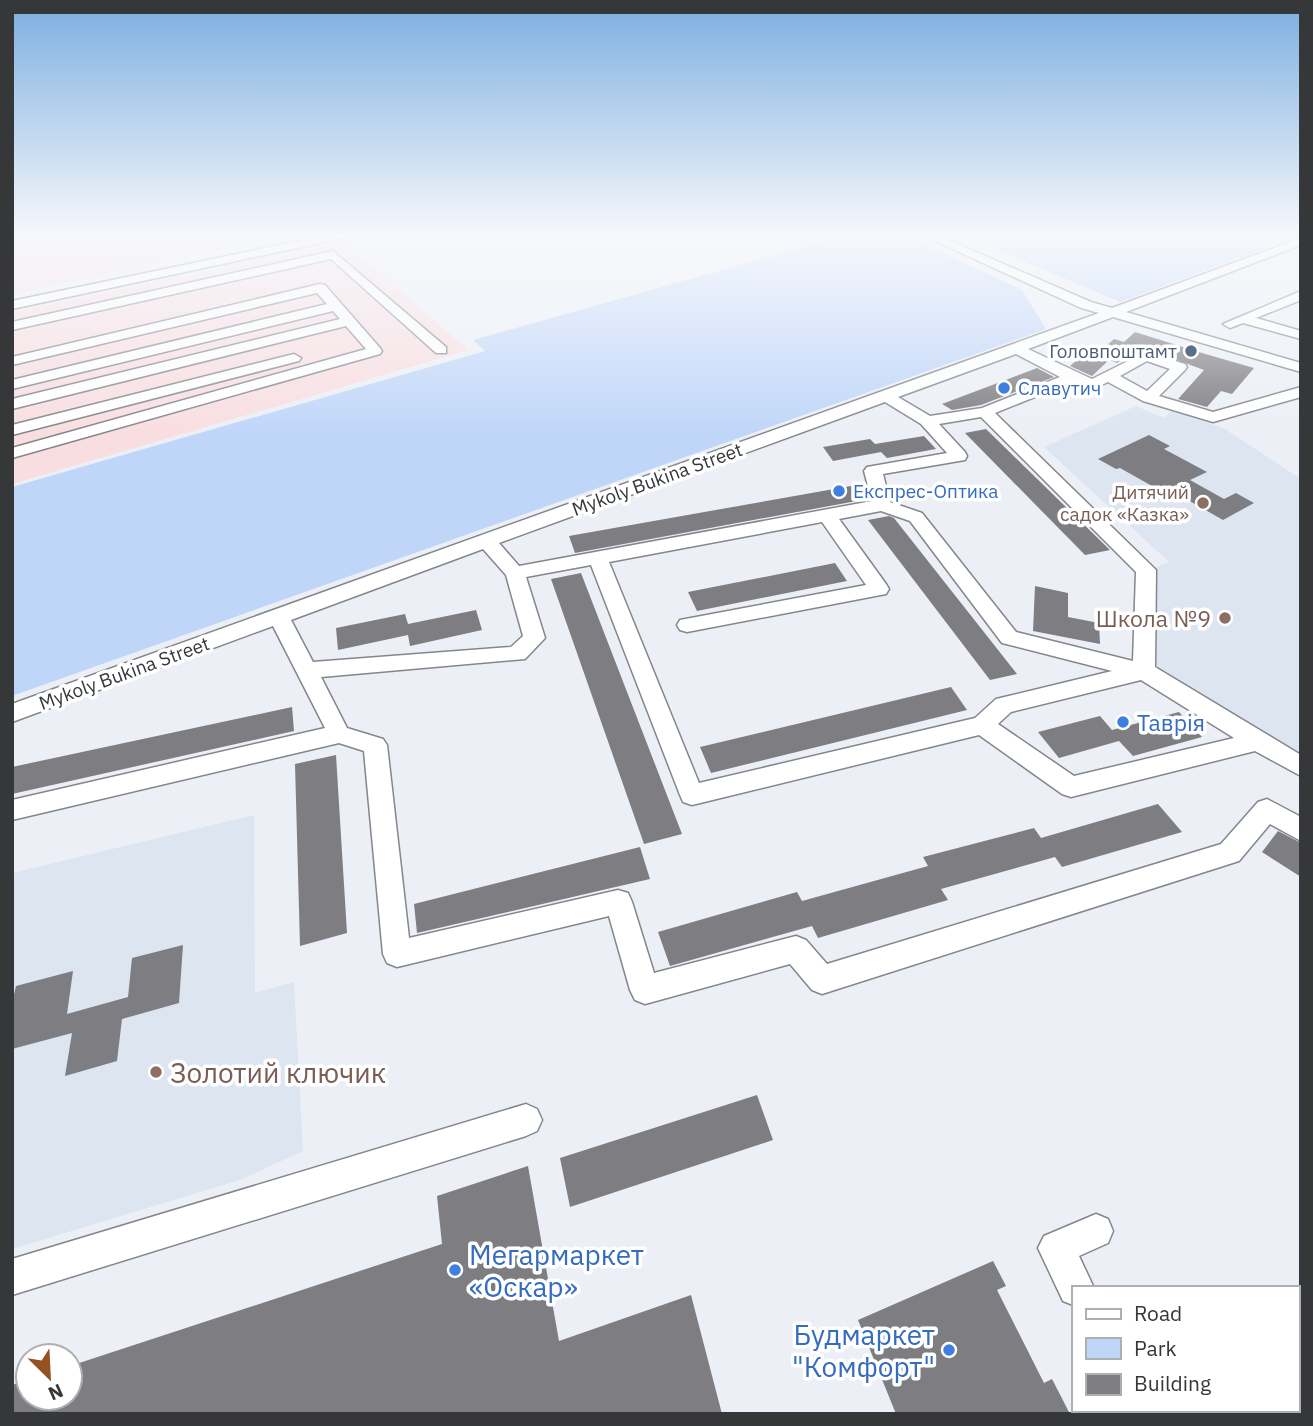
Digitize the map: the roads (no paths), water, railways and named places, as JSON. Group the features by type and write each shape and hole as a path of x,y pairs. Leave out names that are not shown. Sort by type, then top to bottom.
{"street":[{"path":"12,305 33,301"},
{"path":"12,327 130,301"},
{"path":"12,340 185,301"},
{"path":"12,360 266,301"},
{"path":"12,453 375,351 331,301"},
{"path":"385,301 441,350"},
{"path":"1074,301 1301,368"},
{"name":"Mykoly Bukina Street","path":"12,713 1145,301"},
{"path":"1287,301 1236,321 1301,335"},
{"path":"12,385 336,306"},
{"path":"12,404 349,321"},
{"path":"12,430 365,339"},
{"path":"1017,349 1072,377 1093,384 1146,356 1180,367 1149,398"},
{"path":"1109,376 1149,398 1213,417 1301,392"},
{"path":"927,421 985,412 1072,377"},
{"path":"882,505 873,471 959,456 927,421 886,396"},
{"path":"985,412 1146,570 1144,671"},
{"path":"515,573 882,505 916,517 1009,638 1144,671 1301,767"},
{"path":"687,625 879,589 827,515"},
{"path":"309,670 517,654 534,638 515,573 486,541"},
{"path":"597,557 692,795 982,725 1004,705 1144,671"},
{"path":"279,617 340,734"},
{"path":"982,725 1071,787 1258,741"},
{"path":"12,810 340,734 374,745 397,954 618,902 645,990 796,949 822,979 1230,853 1267,810 1298,822"},
{"path":"12,1277 526,1120"},
{"path":"1075,1286 1056,1248 1096,1230"}],"place":[{"name":"Головпоштамт","path":"1191,351"},
{"name":"Славутич","path":"1004,388"},
{"name":"Експрес-Оптика","path":"839,491"},
{"name":"Дитячий садок «Казка»","path":"1203,503"},
{"name":"Школа №9","path":"1225,618"},
{"name":"Таврія","path":"1123,722"},
{"name":"Золотий ключик","path":"156,1072"},
{"name":"Мегармаркет «Оскар»","path":"455,1270"},
{"name":"Будмаркет \"Комфорт\"","path":"949,1350"}]}
